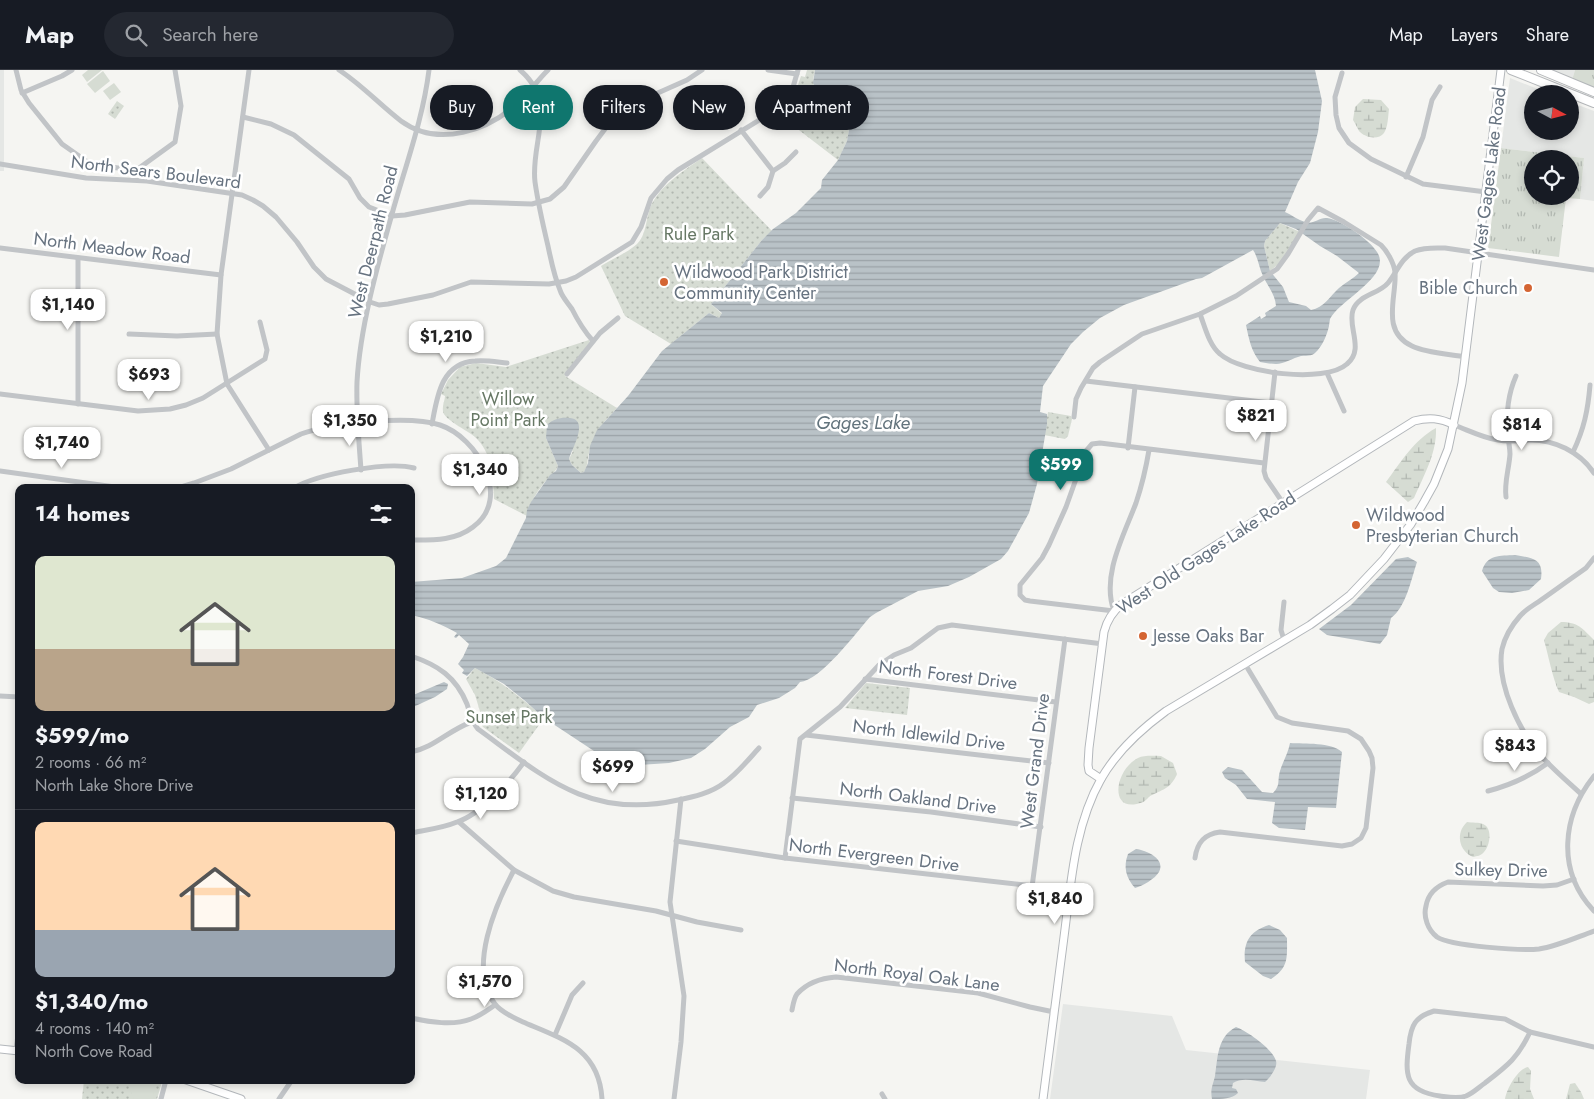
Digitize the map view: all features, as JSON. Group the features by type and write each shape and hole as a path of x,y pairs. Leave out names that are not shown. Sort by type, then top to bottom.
{"main road":[{"path":"1511,70 1594,103"},
{"path":"1541,70 1594,92"}],"street":[{"path":"16,70 22,92 62,144 89,163 135,171 175,142 181,106 175,70"},
{"path":"22,92 72,70"},
{"path":"249,70 221,275 217,334 227,384 269,450"},
{"path":"339,70 364,88 402,122 416,130 438,134 469,132 495,120 503,114"},
{"name":"West Deerpath Road","path":"361,470 357,403 358,373 370,302 425,96 430,70"},
{"path":"520,70 534,85 548,70"},
{"path":"243,117 271,124 294,135 349,179 360,198 369,207 392,216 470,202 532,204 550,199 564,188 605,129 620,114 642,100 687,80 702,70"},
{"path":"768,70 798,72"},
{"name":"West Gages Lake Road","path":"1043,1099 1078,841 1088,808 1101,778 1124,748 1149,723 1310,625 1350,595 1399,541 1434,484 1448,449 1466,357 1501,70"},
{"name":"North Sears Boulevard","path":"745,128 782,106 791,94 798,72"},
{"path":"1342,74 1335,97 1339,128 1349,143 1371,159 1423,184 1486,192"},
{"path":"1406,177 1423,138 1432,100 1440,87"},
{"path":"541,130 535,181 557,282 560,292 584,332 592,341"},
{"path":"742,130 773,171"},
{"name":"North Sears Boulevard","path":"0,164 86,178 147,181 232,193 253,200 276,217 288,230 314,267 326,279 379,305 433,295 471,282 536,284 566,281 586,272 632,242 641,227 652,198 667,179 678,170 742,130"},
{"path":"760,196 768,187 773,171 796,152"},
{"path":"1074,417 1076,400 1093,368 1100,362 1135,338 1200,314 1236,296 1277,269 1318,208 1336,217 1386,250 1395,271 1392,314 1397,332 1412,346 1466,357"},
{"name":"North Meadow Road","path":"0,248 221,275"},
{"path":"1200,314 1213,346 1227,360 1249,368 1274,372 1307,375 1327,373 1347,365 1353,358 1355,336 1351,317 1353,308 1362,299 1388,283 1403,260 1424,248 1445,248 1594,270"},
{"path":"78,258 78,404"},
{"path":"567,374 592,341 618,318"},
{"path":"0,394 138,411 170,409 203,398 265,359 268,350 260,322"},
{"path":"129,334 177,336 217,334"},
{"path":"432,424 437,396 442,382 453,370 465,362 507,363"},
{"path":"1274,372 1264,463 1266,478 1283,503"},
{"path":"1327,373 1344,412"},
{"path":"1506,497 1504,487 1510,456 1508,407 1511,388 1516,376"},
{"path":"1086,381 1271,403"},
{"path":"1573,452 1586,417 1590,385"},
{"path":"1128,448 1135,387"},
{"name":"West Old Gages Lake Road","path":"1101,778 1089,771 1088,765 1106,625 1114,611 1122,604 1414,421 1431,418 1441,419 1454,425"},
{"path":"190,484 220,474 301,434 314,430 358,423 416,421 432,424 448,429 462,438 480,457 488,480 490,496 488,509 479,522 461,534 438,540 415,540"},
{"path":"1454,425 1495,440 1543,441 1564,447 1583,460 1594,473"},
{"path":"1149,450 1141,488 1116,554 1110,593 1110,600 1114,611 1025,600 1020,595 1020,585 1042,558 1061,518 1086,451 1092,444 1100,443 1128,448 1149,450 1264,463"},
{"path":"302,484 312,479 361,470 397,466 414,468"},
{"path":"0,471 93,484"},
{"path":"1581,794 1536,750 1516,718 1503,675 1502,649 1510,629 1521,614 1586,568 1594,558"},
{"path":"1284,602 1281,630 1284,640"},
{"path":"785,858 800,739 840,707 879,665 894,655 911,648 941,627 952,625 1103,644"},
{"name":"West Grand Drive","path":"1032,887 1065,639"},
{"path":"415,657 429,662 450,677 462,694 472,722 478,729 557,785 596,800 622,804 652,805 718,788 733,776 759,748"},
{"path":"1195,858 1198,844 1203,838 1214,833 1220,832 1342,846 1352,844 1361,838 1366,828 1373,768 1372,758 1366,745 1348,731 1292,723 1277,717 1245,664"},
{"name":"North Forest Drive","path":"865,679 1056,702"},
{"path":"0,696 15,697"},
{"path":"415,751 428,747 452,730 472,722"},
{"name":"North Idlewild Drive","path":"806,735 1048,763"},
{"path":"415,832 459,822 490,800 504,787 524,762"},
{"path":"1488,791 1508,786 1523,779 1548,763"},
{"path":"1594,776 1581,794 1572,816 1568,836 1568,853 1574,879 1594,911"},
{"name":"North Oakland Drive","path":"792,798 931,812 1041,827"},
{"path":"674,1099 684,996 670,915 670,902 681,799"},
{"path":"459,822 514,870 544,887 574,898 656,911 697,922 741,930"},
{"name":"North Evergreen Drive","path":"676,841 785,858 1070,890"},
{"path":"514,870 490,926 485,947 484,979 489,995 496,1005 516,1019 576,1046 588,1058 597,1074 602,1099"},
{"name":"Sulkey Drive","path":"1574,879 1557,885 1543,886 1448,882 1436,888 1428,898 1425,908 1426,921 1432,931 1444,941 1450,943 1519,950 1548,947 1594,930"},
{"name":"North Royal Oak Lane","path":"792,1010 796,996 804,988 821,979 836,977 978,993 1054,1012"},
{"path":"554,1035 572,995 583,983"},
{"path":"415,1019 429,1022 470,1020 496,1005"},
{"path":"1530,1032 1515,1059 1508,1066 1461,1098 1425,1093 1414,1086 1407,1072 1411,1030 1415,1021 1434,1010 1505,1019 1530,1032 1594,1047"},
{"path":"0,1049 15,1051"},
{"path":"160,1099 165,1084"},
{"path":"198,1084 241,1099"},
{"path":"279,1099 289,1084"}],"shaded area":[{"path":"0,70 4,70 4,171 0,171"},
{"path":"1546,70 1575,70 1572,80"},
{"path":"1510,78 1528,85 1524,85 1524,140 1579,140 1579,105 1594,111 1594,201 1580,199 1584,158 1579,157 1579,150 1524,151 1501,148"},
{"path":"1063,1004 1172,1016 1186,1050 1370,1070 1366,1099 1050,1099"}],"green space":[{"path":"88,70 102,70 87,82 82,75"},
{"path":"807,70 815,70 813,80 822,85 798,85 801,76 805,77"},
{"path":"1575,70 1594,70 1594,89 1572,80"},
{"path":"103,71 110,81 95,93 87,84"},
{"path":"114,83 121,92 110,100 103,91"},
{"path":"1363,99 1381,100 1389,109 1385,131 1378,137 1371,137 1361,133 1353,120 1355,107"},
{"path":"117,101 124,106 115,119 108,114"},
{"path":"799,130 849,130 847,141 838,160"},
{"path":"1501,148 1524,151 1524,205 1565,205 1559,257 1488,248"},
{"path":"1579,157 1584,158 1579,199"},
{"name":"Rule Park","path":"702,158 772,231 762,240 711,304 722,314 719,318 709,313 671,344 625,316 601,266 640,241 654,200 672,180"},
{"path":"1280,223 1300,232 1281,262 1270,271 1264,246 1265,241"},
{"name":"Willow Point Park","path":"589,340 590,342 565,376 617,408 596,433 584,472 581,473 572,465 569,459 573,451 546,438 558,466 536,494 527,516 494,499 491,468 487,453 475,437 444,415 445,396 441,394 448,380 460,367 476,363 506,367"},
{"path":"1048,412 1071,416 1068,436 1065,439 1044,435"},
{"path":"1436,428 1436,437 1429,464 1414,498 1408,502 1386,482 1414,445"},
{"path":"1561,622 1579,626 1594,640 1594,702 1589,704 1559,692 1554,680 1544,640 1548,633"},
{"name":"Sunset Park","path":"475,668 511,690 544,718 519,753 483,727 479,720 482,718 475,695 466,679"},
{"path":"866,683 910,688 907,715 845,708"},
{"path":"1161,756 1173,763 1177,774 1172,782 1167,788 1143,802 1132,805 1124,803 1118,790 1124,772 1130,764 1140,757"},
{"path":"1467,822 1481,823 1488,829 1490,837 1488,846 1479,856 1473,857 1464,851 1460,841 1461,831"},
{"path":"1528,1067 1531,1071 1530,1089 1534,1099 1505,1099 1508,1090 1520,1071"},
{"path":"1575,1083 1584,1099 1566,1099 1570,1084"},
{"path":"84,1084 161,1084 157,1099 82,1099"},
{"path":"129,1084 154,1084 153,1099 134,1099"}],"water":[{"name":"Gages Lake","path":"815,70 1315,70 1322,101 1318,132 1310,163 1298,182 1285,212 1308,223 1327,218 1347,226 1362,236 1377,252 1380,261 1378,270 1372,279 1335,312 1330,319 1324,341 1315,353 1279,364 1260,362 1252,349 1248,335 1246,325 1260,316 1261,319 1266,316 1265,313 1276,306 1273,294 1263,276 1253,250 1202,278 1124,305 1100,318 1071,344 1043,386 1040,412 1047,414 1047,424 1037,484 1029,513 1008,551 1001,559 969,577 948,586 918,591 876,613 870,617 837,655 817,674 808,680 800,682 795,688 779,698 757,705 749,717 730,727 705,749 691,758 669,763 639,765 609,759 544,718 504,684 475,668 467,676 462,673 464,670 458,664 469,644 459,635 456,638 454,637 457,633 446,627 415,616 415,582 462,578 496,566 506,558 526,518 531,502 558,466 546,438 547,425 560,418 576,420 579,424 578,436 569,459 572,465 581,473 584,472 588,463 590,446 597,430 628,396 662,351 709,313 719,318 722,313 711,304 762,240 773,229 796,213 821,188 822,180 838,160 847,141 849,130 869,130 869,85 815,85 813,83","holes":["1280,223 1296,229 1359,273 1339,288 1323,304 1311,310 1306,306 1289,302 1283,287 1270,271 1264,246 1265,241"]},
{"path":"1515,555 1531,558 1539,563 1541,579 1529,590 1512,593 1499,592 1493,588 1482,571 1484,565 1495,557"},
{"path":"1408,557 1417,562 1410,585 1401,607 1391,618 1387,635 1380,644 1327,635 1319,629 1351,605 1396,559"},
{"path":"444,682 448,684 447,689 415,706 415,694"},
{"path":"1290,743 1325,745 1342,752 1336,808 1308,807 1305,830 1279,828 1272,823 1275,802 1247,799 1236,785 1225,778 1222,772 1228,767 1242,770 1262,792 1273,793 1278,785 1280,771"},
{"path":"1136,849 1154,856 1160,863 1160,867 1155,877 1135,888 1129,880 1126,863 1128,854"},
{"path":"1269,925 1280,930 1287,938 1286,961 1281,971 1271,979 1263,976 1245,962 1245,949 1249,938 1257,930"},
{"path":"1236,1027 1253,1036 1270,1051 1276,1061 1275,1069 1265,1082 1240,1080 1233,1083 1232,1088 1236,1089 1238,1093 1236,1095 1212,1099 1218,1055 1222,1042 1225,1036"}],"place":[{"name":"Wildwood Park District Community Center","path":"664,282"},
{"name":"Bible Church","path":"1528,288"},
{"name":"Wildwood Presbyterian Church","path":"1356,525"},
{"name":"Jesse Oaks Bar","path":"1143,636"}]}
